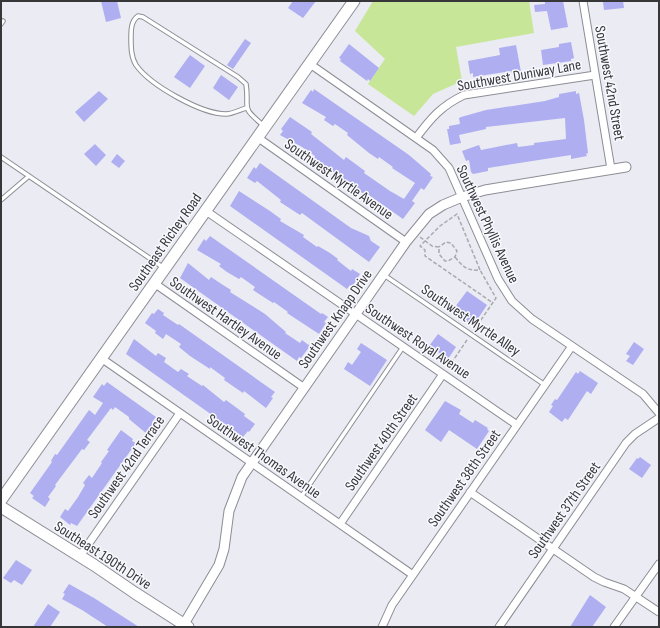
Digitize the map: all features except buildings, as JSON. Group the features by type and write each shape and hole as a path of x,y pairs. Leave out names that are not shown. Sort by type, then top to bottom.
{"main road":[{"name":"Southeast Richey Road","path":"1,500 354,1"},
{"name":"Southeast 190th Drive","path":"1,507 80,556 185,626"}],"street":[{"name":"Southwest 42nd Street","path":"583,1 611,169"},
{"name":"Southwest Phyllis Avenue","path":"310,64 416,138 442,158 450,168 504,292 520,309 643,394 659,413"},
{"name":"Southwest Duniway Lane","path":"416,138 431,117 447,103 464,95 595,75"},
{"name":"Southwest Myrtle Avenue","path":"258,137 406,242"},
{"name":"Southwest Knapp Drive","path":"185,626 219,565 224,549 232,498 242,477 251,462 406,242 429,214 443,204 485,190 626,167"},
{"name":"Southwest Royal Avenue","path":"206,211 517,425"},
{"name":"Southwest Hartley Avenue","path":"154,283 304,387"},
{"name":"Southwest 38th Street","path":"382,627 384,618 392,605 572,346"},
{"name":"Southwest Thomas Avenue","path":"101,358 413,575"},
{"name":"Southwest 40th Street","path":"340,524 442,374"},
{"name":"Southwest 42nd Terrace","path":"80,556 180,413"},
{"name":"Southwest 37th Street","path":"499,627 626,443 635,434 659,418"},
{"path":"470,492 604,582 624,589 659,612"},
{"path":"614,627 659,564"}],"lane":[{"path":"246,108 227,114 216,113 189,103 158,86 136,65 132,54 131,37 132,26 135,19 138,16 143,17 238,77 246,84 246,108 249,114 265,127"},
{"path":"1,157 164,269"},
{"path":"1,200 29,176"},
{"name":"Southwest Myrtle Alley","path":"383,275 545,385"},
{"path":"300,497 403,347"}],"path":[{"path":"493,303 424,256 425,250 420,246 440,226 457,214 480,270 496,298"},
{"path":"420,237 432,246 439,247 446,242 451,243 457,251 455,258"},
{"path":"439,247 439,254 442,260 448,261 455,258"},
{"path":"455,258 469,270 480,270"}],"green space":[{"path":"373,1 529,1 534,33 456,47 462,81 433,94 414,116 368,84 385,59 355,31"}]}
